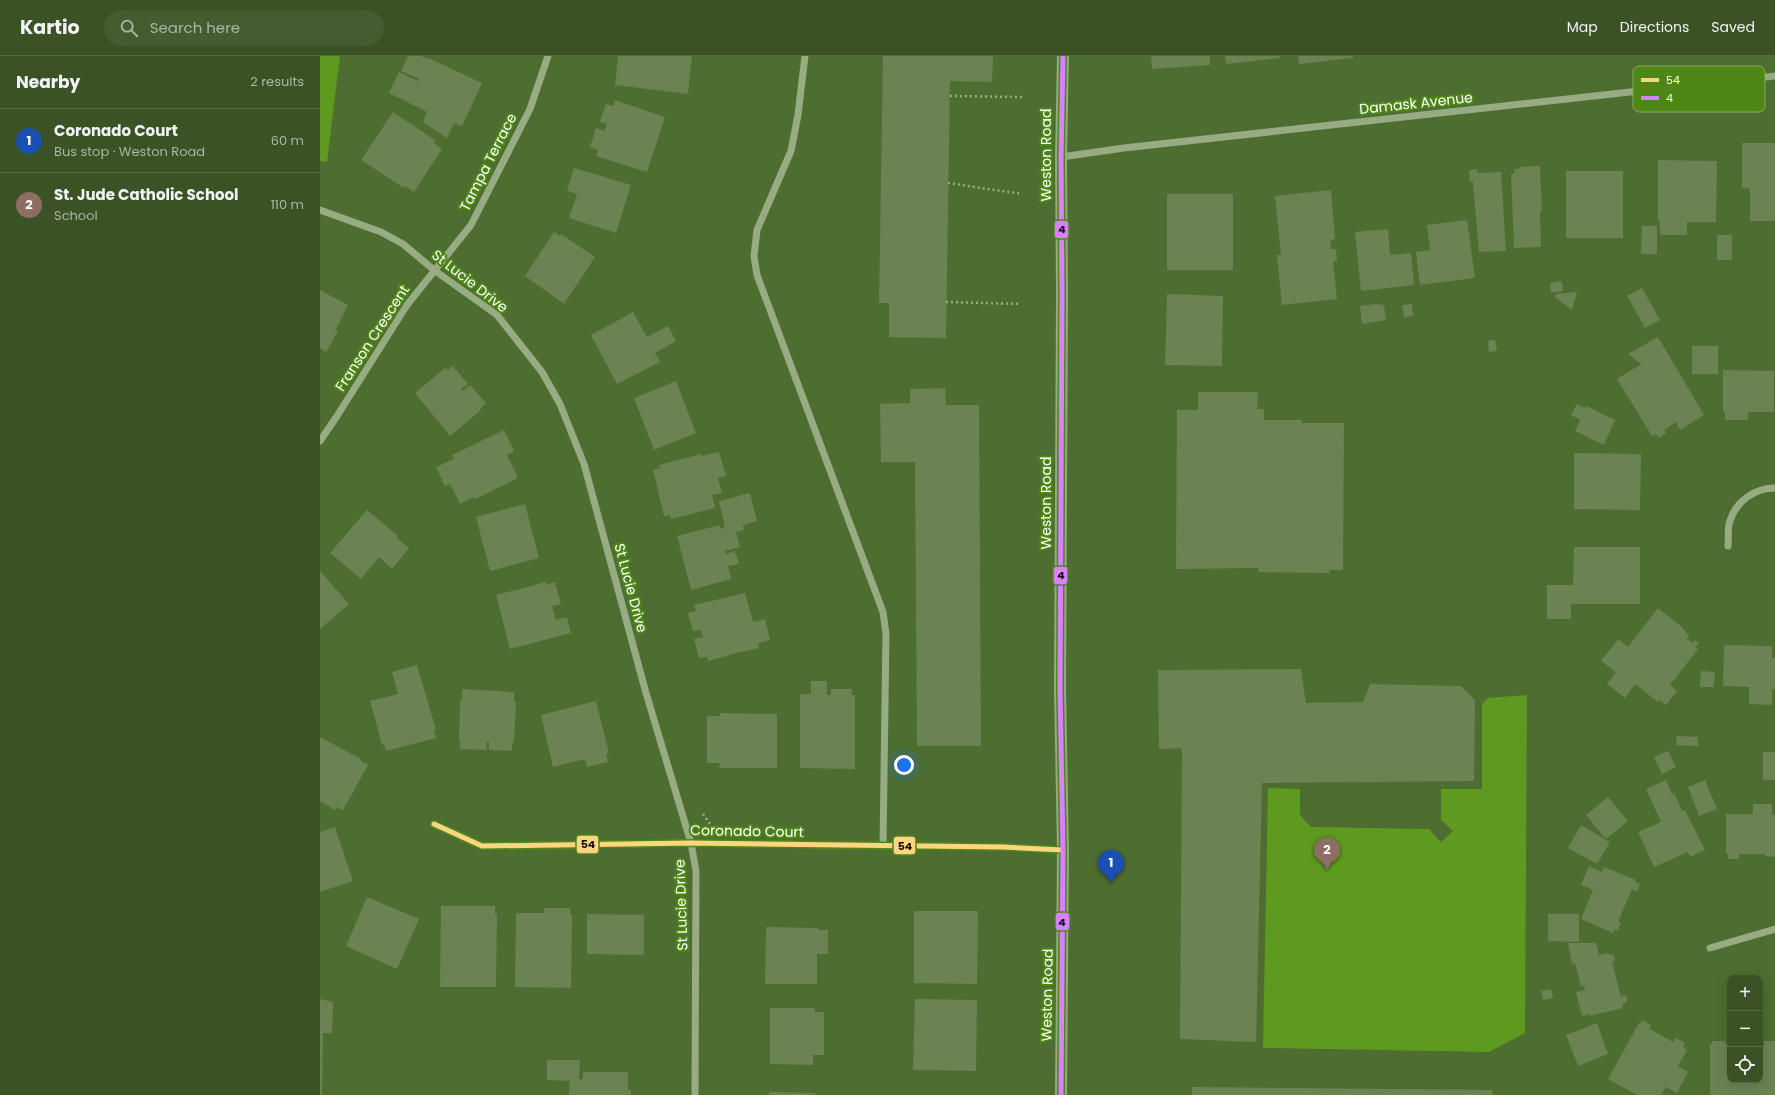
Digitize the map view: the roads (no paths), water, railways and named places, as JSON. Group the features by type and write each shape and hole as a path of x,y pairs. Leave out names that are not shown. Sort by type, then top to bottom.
{"main road":[{"name":"Weston Road","path":"1061,1095 1063,850 1060,690 1062,301 1061,157 1063,56"}],"street":[{"name":"Tampa Terrace","path":"434,270 471,225 530,108 548,56"},
{"path":"805,56 798,116 791,151 758,230 754,256 757,275 883,612 886,634 883,846"},
{"name":"Damask Avenue","path":"1765,77 1775,76"},
{"name":"Damask Avenue","path":"1061,157 1124,148 1633,92"},
{"name":"St Lucie Drive","path":"320,210 381,232 403,244 434,270 497,315 542,372 560,404 584,464 646,693 691,843 696,871 695,1095"},
{"name":"Franson Crescent","path":"320,440 337,416 407,305 434,270"},
{"path":"1728,546 1729,522 1736,507 1746,498 1764,488 1775,488"},
{"name":"Coronado Court","path":"434,824 482,846 691,843 1003,847 1063,850"},
{"path":"1710,948 1775,929"}],"place":[{"name":"St. Jude Catholic School","path":"1327,870"},
{"name":"Coronado Court","path":"1111,883"}]}
